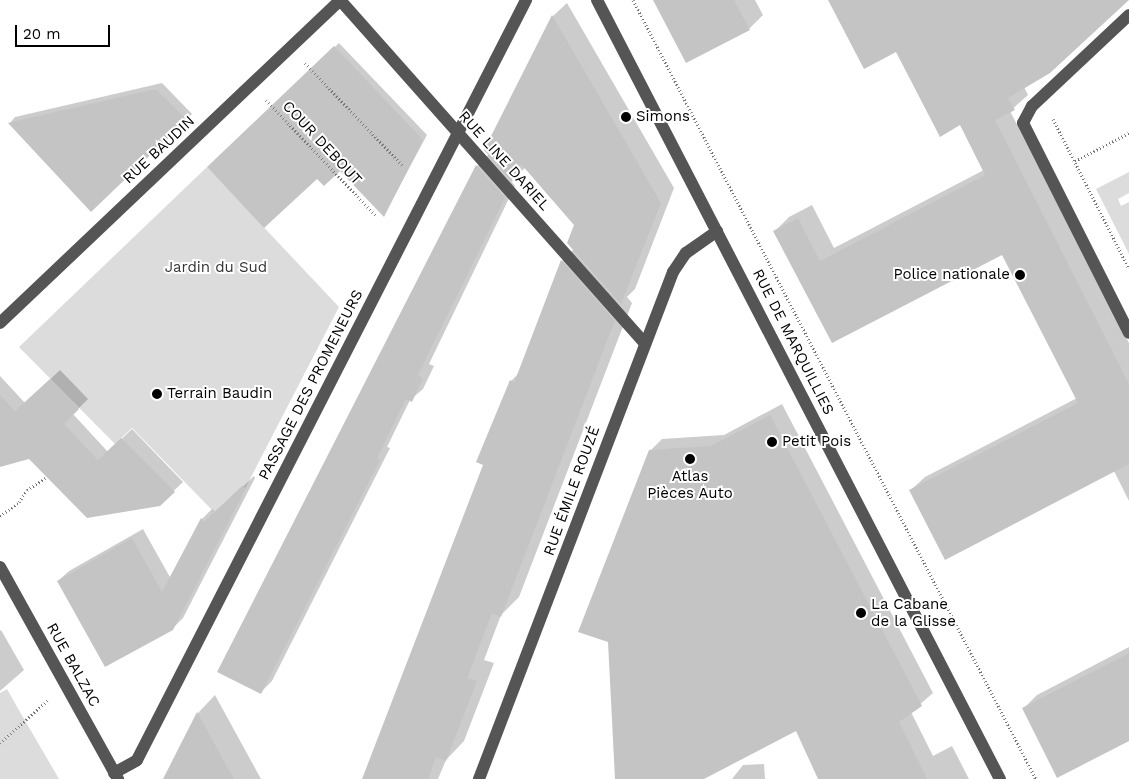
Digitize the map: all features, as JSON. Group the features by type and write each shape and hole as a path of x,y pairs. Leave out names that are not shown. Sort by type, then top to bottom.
{"street":[{"name":"RUE BAUDIN","path":"0,323 252,86 340,0"},
{"name":"RUE LINE DARIEL","path":"340,0 645,343"},
{"name":"PASSAGE DES PROMENEURS","path":"116,776 137,760 526,0"},
{"name":"RUE DE MARQUILLIES","path":"597,0 1000,779"},
{"path":"1129,15 1032,106 1023,123 1129,333"},
{"name":"RUE ÉMILE ROUZÉ","path":"479,779 645,343 677,265 695,245 718,232"},
{"name":"RUE BALZAC","path":"2,576 66,685 116,776"}],"path":[{"path":"633,0 1036,779"},
{"path":"291,48 402,165"},
{"name":"COUR DEBOUT","path":"252,86 376,216"},
{"path":"1048,110 1129,268"},
{"path":"1075,162 1129,133"},
{"path":"0,516 19,502 27,490 47,476"},
{"path":"0,743 66,685"}],"green space":[{"name":"Jardin du Sud","path":"207,167 339,307 235,508 214,512 132,428 115,444 19,347"},
{"path":"1129,172 1129,193 1118,199 1121,206 1129,202 1129,254 1096,189"},
{"path":"7,689 59,779 0,779 0,693"}],"building":[{"path":"653,0 734,0 750,30 686,63"},
{"path":"828,0 1129,0 1050,73 1008,98 1015,110 995,120 1129,384 1129,464 945,560 909,490 1078,403 1002,255 832,343 773,231 798,218 820,261 985,175 960,125 940,137 896,52 864,69"},
{"path":"552,15 661,203 621,304 567,243 574,225 521,164 512,182 484,150"},
{"path":"334,46 423,140 384,217 340,171 324,186 317,179 264,228 207,167"},
{"path":"157,90 187,120 91,212 8,123"},
{"path":"476,165 505,198 418,375 423,378 412,402 406,399 377,458 380,460 261,694 217,672"},
{"path":"561,260 615,321 501,617 492,613 467,678 477,681 446,761 436,757 428,779 362,779 483,465 476,462 510,380 514,383"},
{"path":"50,379 79,409 64,424 98,460 121,438 175,492 160,506 87,518 29,459 0,467 0,395 15,411"},
{"path":"770,415 922,706 899,722 927,779 818,779 796,731 704,779 615,779 608,642 578,632 649,450 711,446"},
{"path":"242,486 246,488 173,630 105,667 57,581 132,538 162,592 201,518 204,522"},
{"path":"1129,653 1129,741 1057,778 1022,708"},
{"path":"197,712 234,779 163,779"}],"place":[{"name":"Simons","path":"626,117"},
{"name":"Police nationale","path":"1020,275"},
{"name":"Terrain Baudin","path":"157,394"},
{"name":"Petit Pois","path":"772,442"},
{"name":"Atlas Pièces Auto","path":"690,459"},
{"name":"La Cabane de la Glisse","path":"861,613"}]}
